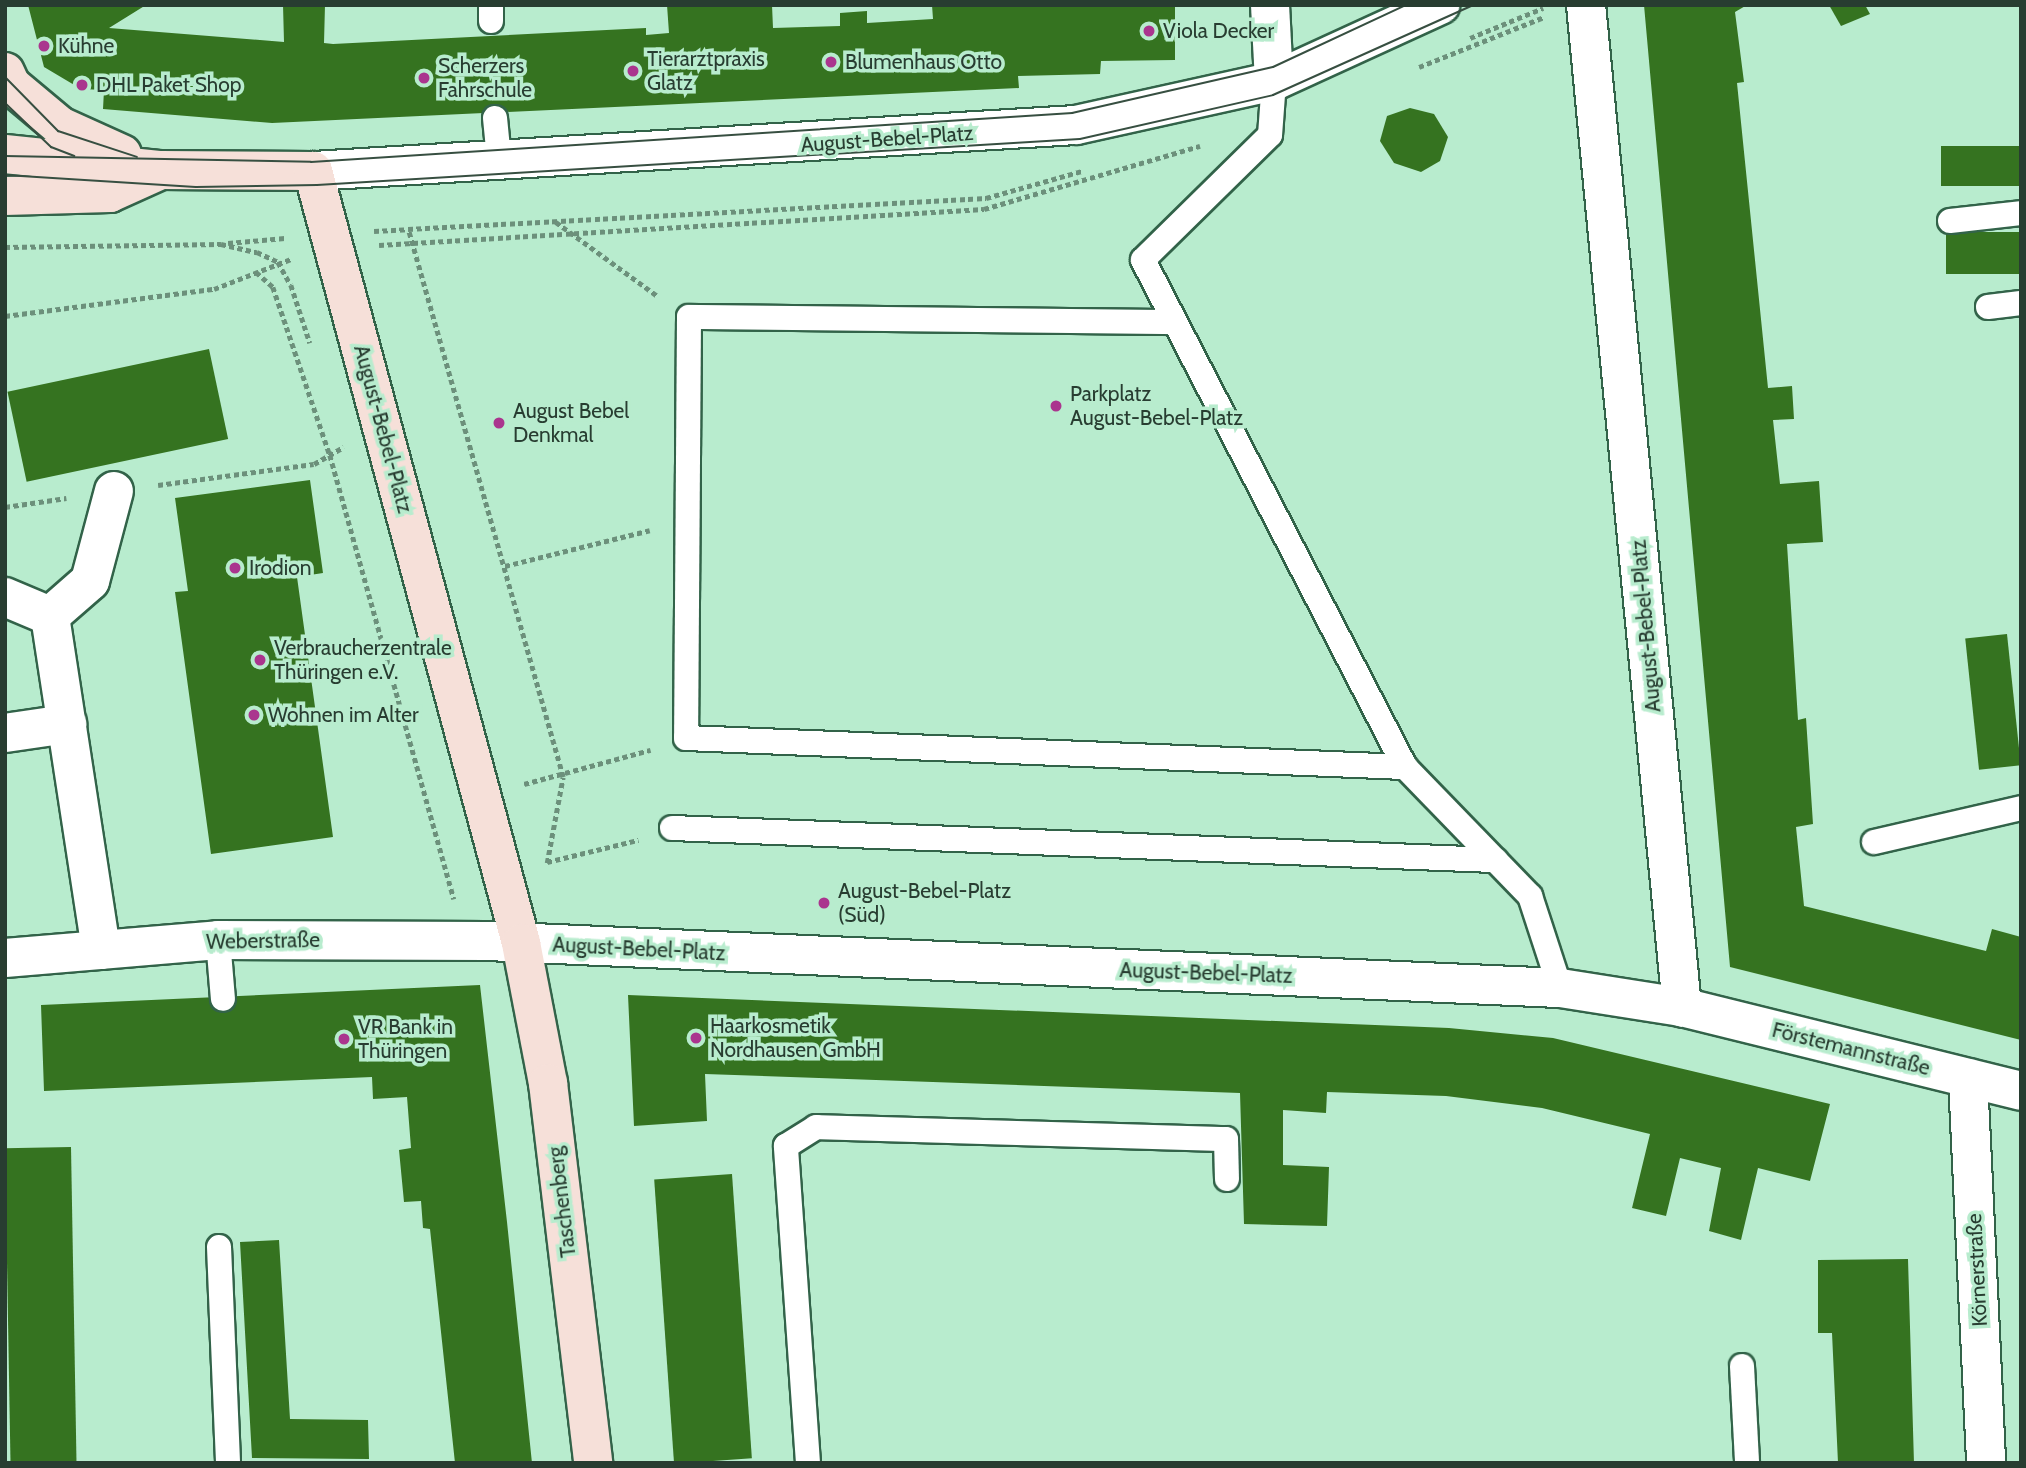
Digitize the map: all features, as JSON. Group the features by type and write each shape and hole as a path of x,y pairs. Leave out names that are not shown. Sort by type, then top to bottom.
{"main road":[{"path":"5,72 11,85 60,126 158,170"},
{"name":"August-Bebel-Platz","path":"5,154 158,170 313,171 521,943"},
{"name":"August-Bebel-Platz","path":"5,196 110,193 158,170"},
{"name":"Taschenberg","path":"521,943 548,1083 593,1463"}],"street":[{"path":"1270,5 1274,81"},
{"name":"August-Bebel-Platz","path":"313,171 499,159 802,145 1076,125 1274,81 1440,5"},
{"name":"August-Bebel-Platz","path":"521,943 1560,988 1682,1007 1586,5"},
{"path":"50,616 90,581 114,491"},
{"path":"5,597 50,616"},
{"path":"50,616 101,950"},
{"path":"5,733 67,724"},
{"name":"Weberstraße","path":"6,955 218,940 521,943"},
{"name":"Förstemannstraße","path":"1682,1007 2021,1091"},
{"name":"Körnerstraße","path":"1968,1078 1986,1463"}],"lane":[{"path":"1274,81 1270,135 1143,260 1405,767 1530,896 1560,988"},
{"path":"495,118 499,159"},
{"path":"1950,221 2021,213"},
{"path":"1988,307 2021,303"},
{"path":"1174,322 689,317 686,738 1405,767"},
{"path":"1874,842 2021,808"},
{"path":"672,828 1495,860"},
{"path":"218,940 223,999"},
{"path":"808,1463 786,1146 816,1128 1226,1139 1227,1179"},
{"path":"219,1247 228,1463"},
{"path":"1742,1366 1746,1463"}],"path":[{"path":"1410,71 1549,15"},
{"path":"5,316 214,289 278,262 335,250 568,232 984,209 1206,145"},
{"path":"556,222 689,317"},
{"path":"5,247 221,244 278,262 291,285 312,350"},
{"path":"256,272 273,287 330,455 466,941"},
{"path":"340,434 347,459"},
{"path":"5,507 314,464 344,446"},
{"path":"505,566 687,520"},
{"path":"426,799 482,792 601,767 686,738"},
{"path":"547,862 603,851 672,828"}],"building":[{"path":"28,5 146,5 109,28 284,42 283,5 325,5 324,43 333,44 646,28 646,35 669,33 667,5 772,5 773,28 840,26 840,13 867,11 867,23 933,19 932,5 1175,5 1175,60 1101,61 1100,74 1018,76 1019,88 272,123 103,109 104,90 81,89 44,67"},
{"path":"1644,5 1747,5 1735,12 1744,82 1737,83 1768,388 1792,386 1794,419 1773,420 1780,484 1819,481 1823,542 1787,544 1798,720 1806,718 1813,824 1796,827 1804,906 1986,951 1992,929 2021,937 2021,1040 1730,967"},
{"path":"1829,5 1865,5 1870,14 1841,26"},
{"path":"1410,108 1434,114 1448,137 1440,161 1421,172 1394,163 1380,141 1387,116"},
{"path":"1941,146 2021,146 2021,186 1941,186"},
{"path":"1946,232 2021,232 2021,274 1946,274"},
{"path":"209,349 228,439 27,482 8,392"},
{"name":"Wohnen im Alter","path":"310,480 323,573 297,577 333,837 211,854 175,592 188,591 175,498"},
{"path":"2007,634 2021,765 1979,770 1965,638"},
{"path":"480,985 532,1463 455,1463 430,1229 423,1228 421,1201 404,1202 399,1150 411,1148 407,1097 373,1099 372,1077 44,1091 41,1005"},
{"path":"628,995 1449,1028 1553,1038 1830,1104 1810,1181 1758,1168 1741,1240 1709,1231 1721,1168 1680,1158 1666,1216 1632,1208 1650,1134 1542,1108 1446,1096 1327,1092 1326,1113 1283,1110 1283,1165 1329,1167 1327,1226 1244,1224 1240,1093 705,1074 707,1121 634,1126"},
{"path":"71,1147 77,1463 11,1463 5,1148"},
{"path":"732,1174 752,1458 674,1463 654,1179"},
{"path":"279,1240 290,1419 368,1420 369,1459 252,1458 240,1242"},
{"path":"1908,1259 1914,1463 1838,1463 1832,1333 1818,1333 1818,1260"}],"tram line":[{"path":"5,156 311,162 1072,113 1273,67 1406,5"},
{"path":"5,175 196,187 317,185 1080,139 1273,95 1473,5"},
{"path":"5,77 58,131 137,157"},
{"path":"5,103 51,147 74,156"}],"place":[{"name":"Viola Decker","path":"1149,31"},
{"name":"Kühne","path":"44,46"},
{"name":"Blumenhaus Otto","path":"831,62"},
{"name":"Tierarztpraxis Glatz","path":"633,71"},
{"name":"Scherzers Fahrschule","path":"424,78"},
{"name":"DHL Paket Shop","path":"82,85"},
{"name":"Parkplatz August-Bebel-Platz","path":"1056,406"},
{"name":"August Bebel Denkmal","path":"499,423"},
{"name":"Irodion","path":"235,568"},
{"name":"Verbraucherzentrale Thüringen e.V.","path":"260,660"},
{"name":"Wohnen im Alter","path":"254,715"},
{"name":"August-Bebel-Platz (Süd)","path":"824,903"},
{"name":"Haarkosmetik Nordhausen GmbH","path":"696,1038"},
{"name":"VR Bank in Thüringen","path":"344,1039"}]}
